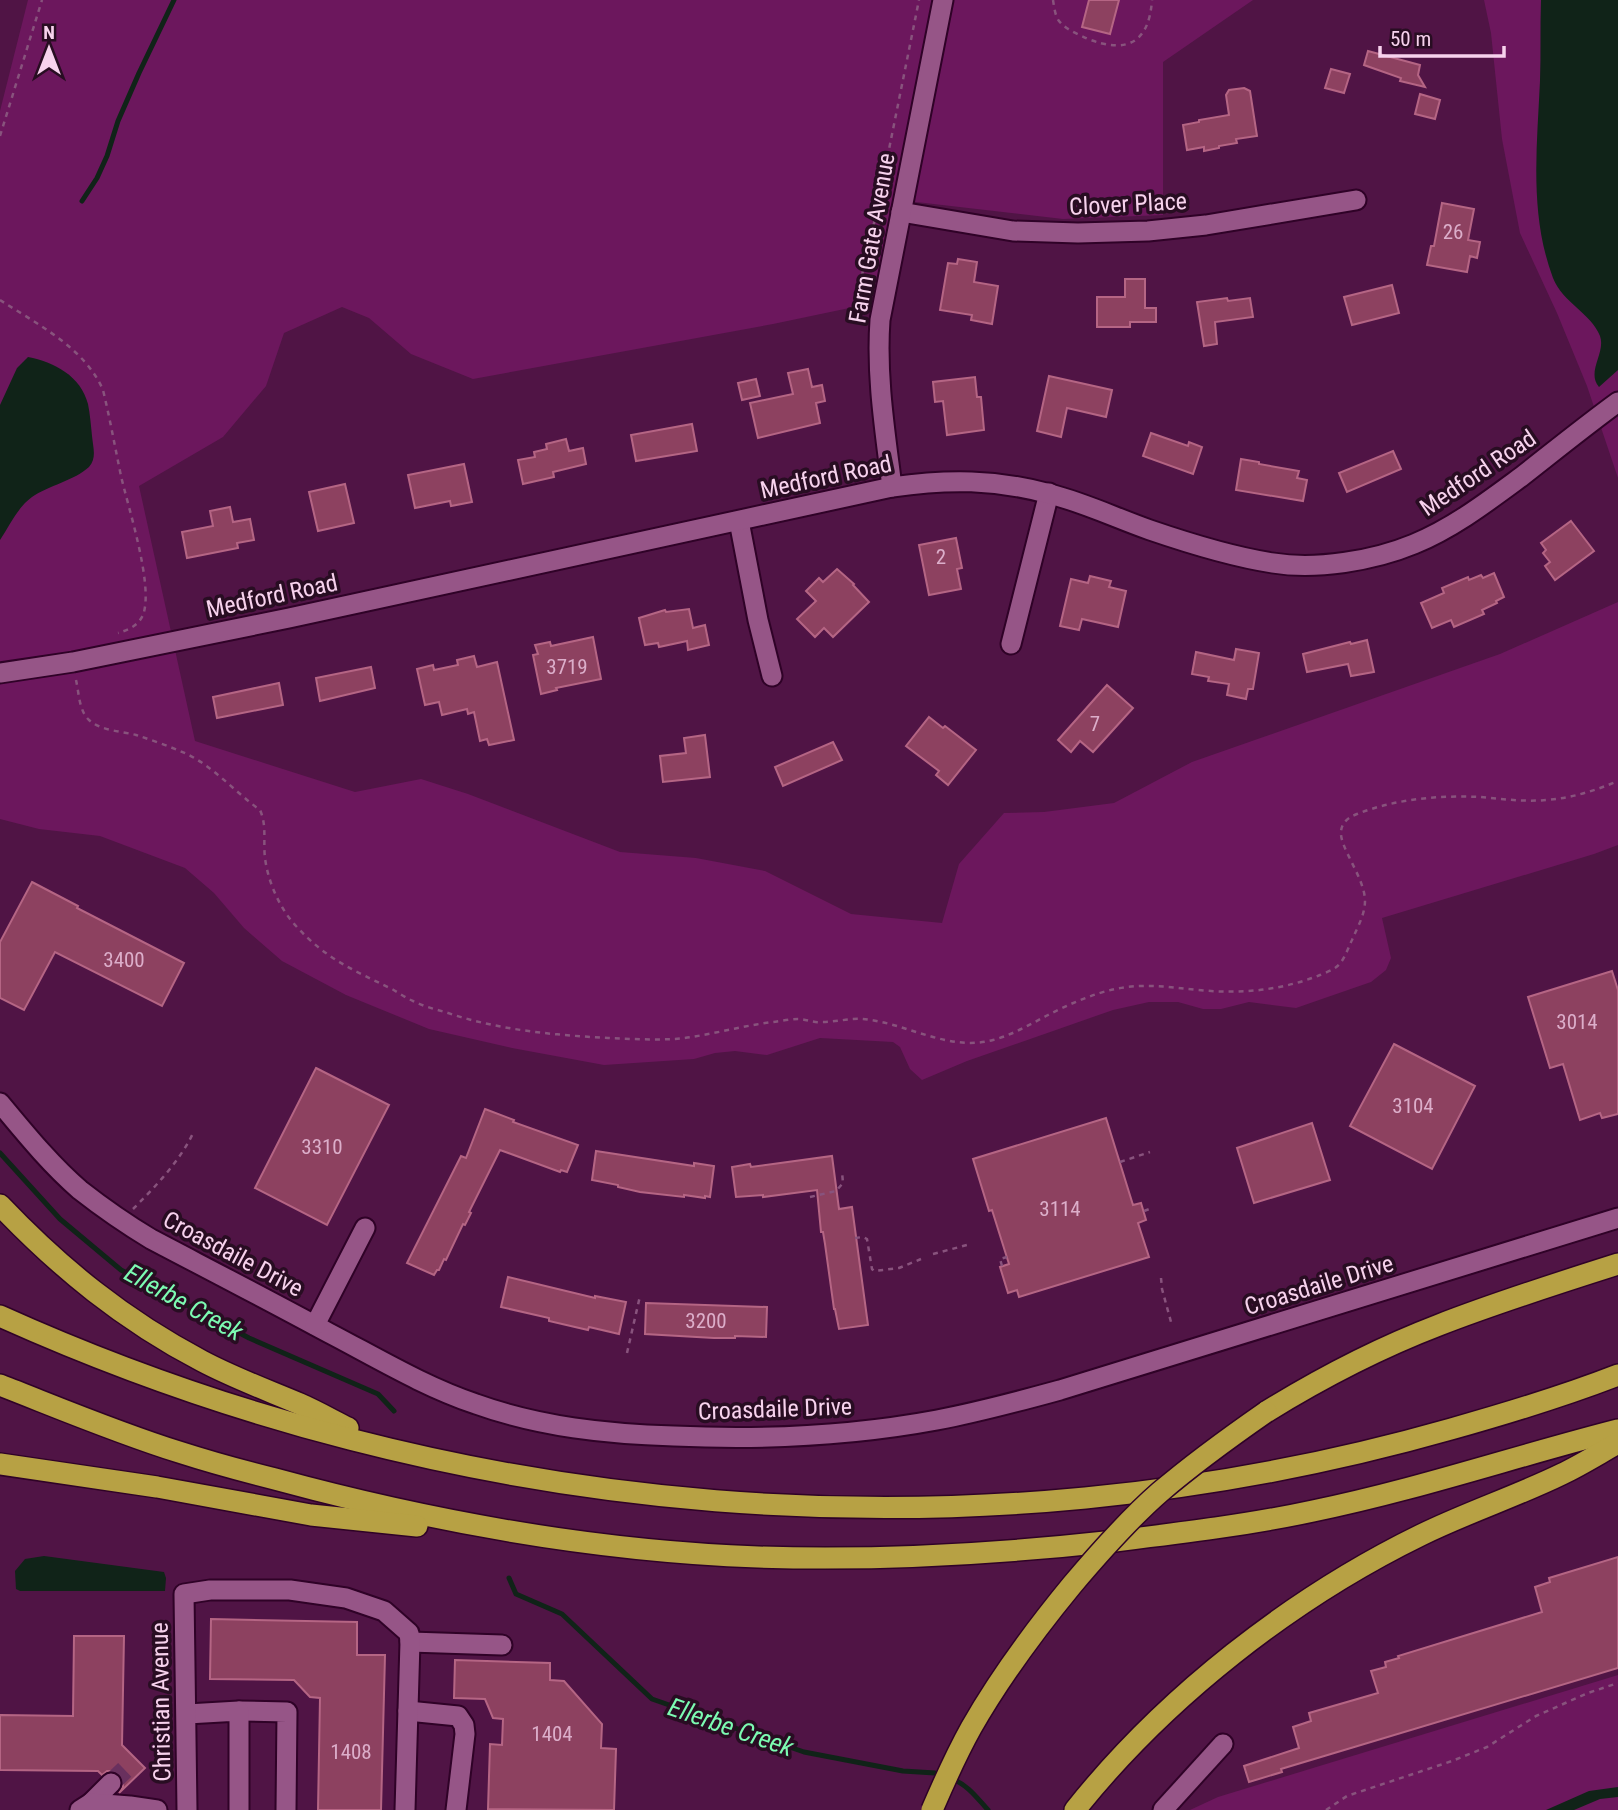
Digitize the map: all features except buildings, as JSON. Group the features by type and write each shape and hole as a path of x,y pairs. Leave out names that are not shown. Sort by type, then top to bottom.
{"highway":[{"path":"0,1205 87,1287 148,1329 202,1361 302,1405 387,1449"},
{"path":"932,1810 971,1728 1035,1630 1122,1529 1159,1493 1208,1452 1266,1412 1342,1368 1438,1325 1618,1264"},
{"path":"0,1316 72,1348 201,1395 387,1449 573,1485 738,1503 814,1507 892,1508 1042,1503 1221,1481 1319,1463 1412,1440 1488,1419 1618,1375"},
{"path":"0,1385 178,1452 388,1508 593,1544 756,1557 876,1558 1047,1548 1248,1523 1314,1511 1431,1483 1618,1430"},
{"path":"1075,1810 1124,1753 1163,1716 1234,1655 1295,1608 1410,1540 1483,1506 1563,1474 1618,1443"},
{"path":"0,1464 157,1487 311,1516 520,1533"}],"street":[{"name":"Farm Gate Avenue","path":"892,486 879,385 880,320 943,0"},
{"name":"Clover Place","path":"901,212 1013,231 1136,232 1206,225 1356,200"},
{"name":"Medford Road","path":"0,673 73,662 303,615 892,486 960,481 994,483 1049,493 1091,506 1150,530 1275,564 1341,562 1392,552 1451,526 1485,505 1618,402"},
{"path":"1011,644 1049,493"},
{"path":"739,521 772,677"},
{"name":"Croasdaile Drive","path":"0,1103 62,1173 121,1221 447,1393 497,1412 525,1419 578,1429 660,1436 714,1438 827,1433 935,1420 981,1411 1050,1393 1618,1218"},
{"path":"315,1325 365,1228"},
{"name":"Christian Avenue","path":"187,1810 184,1594 209,1590 290,1590 346,1598 384,1611 409,1633 410,1642"},
{"path":"405,1810 410,1642 502,1646"},
{"path":"239,1711 239,1810"},
{"path":"408,1711 458,1716 464,1725 456,1810"},
{"path":"187,1714 287,1712 286,1810"},
{"path":"1163,1810 1223,1744"},
{"path":"86,1807 111,1783"},
{"path":"86,1807 130,1806 157,1810"}],"path":[{"path":"0,136 42,0"},
{"path":"858,284 878,205 919,0"},
{"path":"1053,0 1058,20 1073,33 1116,46 1135,41 1144,32 1149,21 1152,0"},
{"path":"0,300 81,358 98,378 103,390 139,548 146,593 143,614 138,623 118,633"},
{"path":"73,662 81,705 90,721 99,727 137,736 188,755 213,770 263,813 264,854 275,893 294,924 329,957 416,1003 450,1014 488,1025 587,1037 651,1040 800,1019 814,1023 863,1019 950,1042 969,1043 992,1041 1028,1027 1066,1007 1114,989 1149,984 1236,993 1278,989 1334,970 1341,963 1359,924 1365,901 1361,881 1341,832 1351,816 1371,809 1443,796 1544,800 1569,797 1586,794 1618,781"},
{"path":"121,1221 175,1162 194,1131"},
{"path":"1120,1162 1150,1152"},
{"path":"810,1197 836,1191 842,1183 842,1172"},
{"path":"1143,1211 1152,1208"},
{"path":"855,1238 863,1237 868,1241 874,1270 899,1268 921,1259"},
{"path":"933,1254 967,1245"},
{"path":"1002,1266 1000,1259 1007,1257"},
{"path":"1161,1279 1171,1322"},
{"path":"627,1353 640,1296"},
{"path":"1326,1810 1347,1796 1487,1747 1536,1716 1618,1683"}],"shaded area":[{"path":"28,0 1253,0 1163,62 1163,215 1063,219 899,200 878,302 473,379 411,354 369,318 342,307 284,333 266,386 223,437 139,486 195,741 355,792 421,779 468,794 620,852 696,858 765,871 851,914 942,923 959,864 1004,813 1044,812 1114,803 1192,762 1500,654 1618,602 1618,845 1382,918 1391,958 1386,970 1371,982 1296,1008 1249,1002 1221,1009 1203,1009 1178,1002 1149,1002 1113,1010 967,1061 922,1080 910,1069 900,1047 893,1042 820,1038 767,1055 735,1051 694,1059 604,1065 429,1029 346,995 282,961 244,928 214,893 185,868 100,836 39,829 0,819 0,111"},
{"path":"1484,0 1618,0 1618,478 1587,386 1520,233 1502,139 1491,33"},
{"path":"1541,0 1618,0 1618,370 1599,387 1595,369 1601,349 1600,336 1590,321 1558,287 1545,254 1540,230 1536,155"},
{"path":"28,357 57,367 73,378 79,386 88,404 94,456 89,467 83,472 27,501 0,540 0,405 17,368"},
{"path":"44,1556 164,1572 165,1591 16,1589 15,1571 25,1559"},
{"path":"1618,1675 1618,1810 1190,1810 1218,1797"},
{"path":"1618,1787 1618,1797 1600,1799 1574,1810 1546,1810 1589,1791"}],"waterway":[{"path":"82,201 97,178 118,121 174,0"},
{"name":"Ellerbe Creek","path":"0,1153 60,1219 121,1270 249,1338 378,1394 394,1411"},
{"name":"Ellerbe Creek","path":"509,1578 516,1594 562,1614 652,1699 804,1752 943,1776"},
{"name":"Ellerbe Creek","path":"952,1779 968,1788 988,1810"}],"tunnel":[{"path":"111,1783 132,1763"}]}
